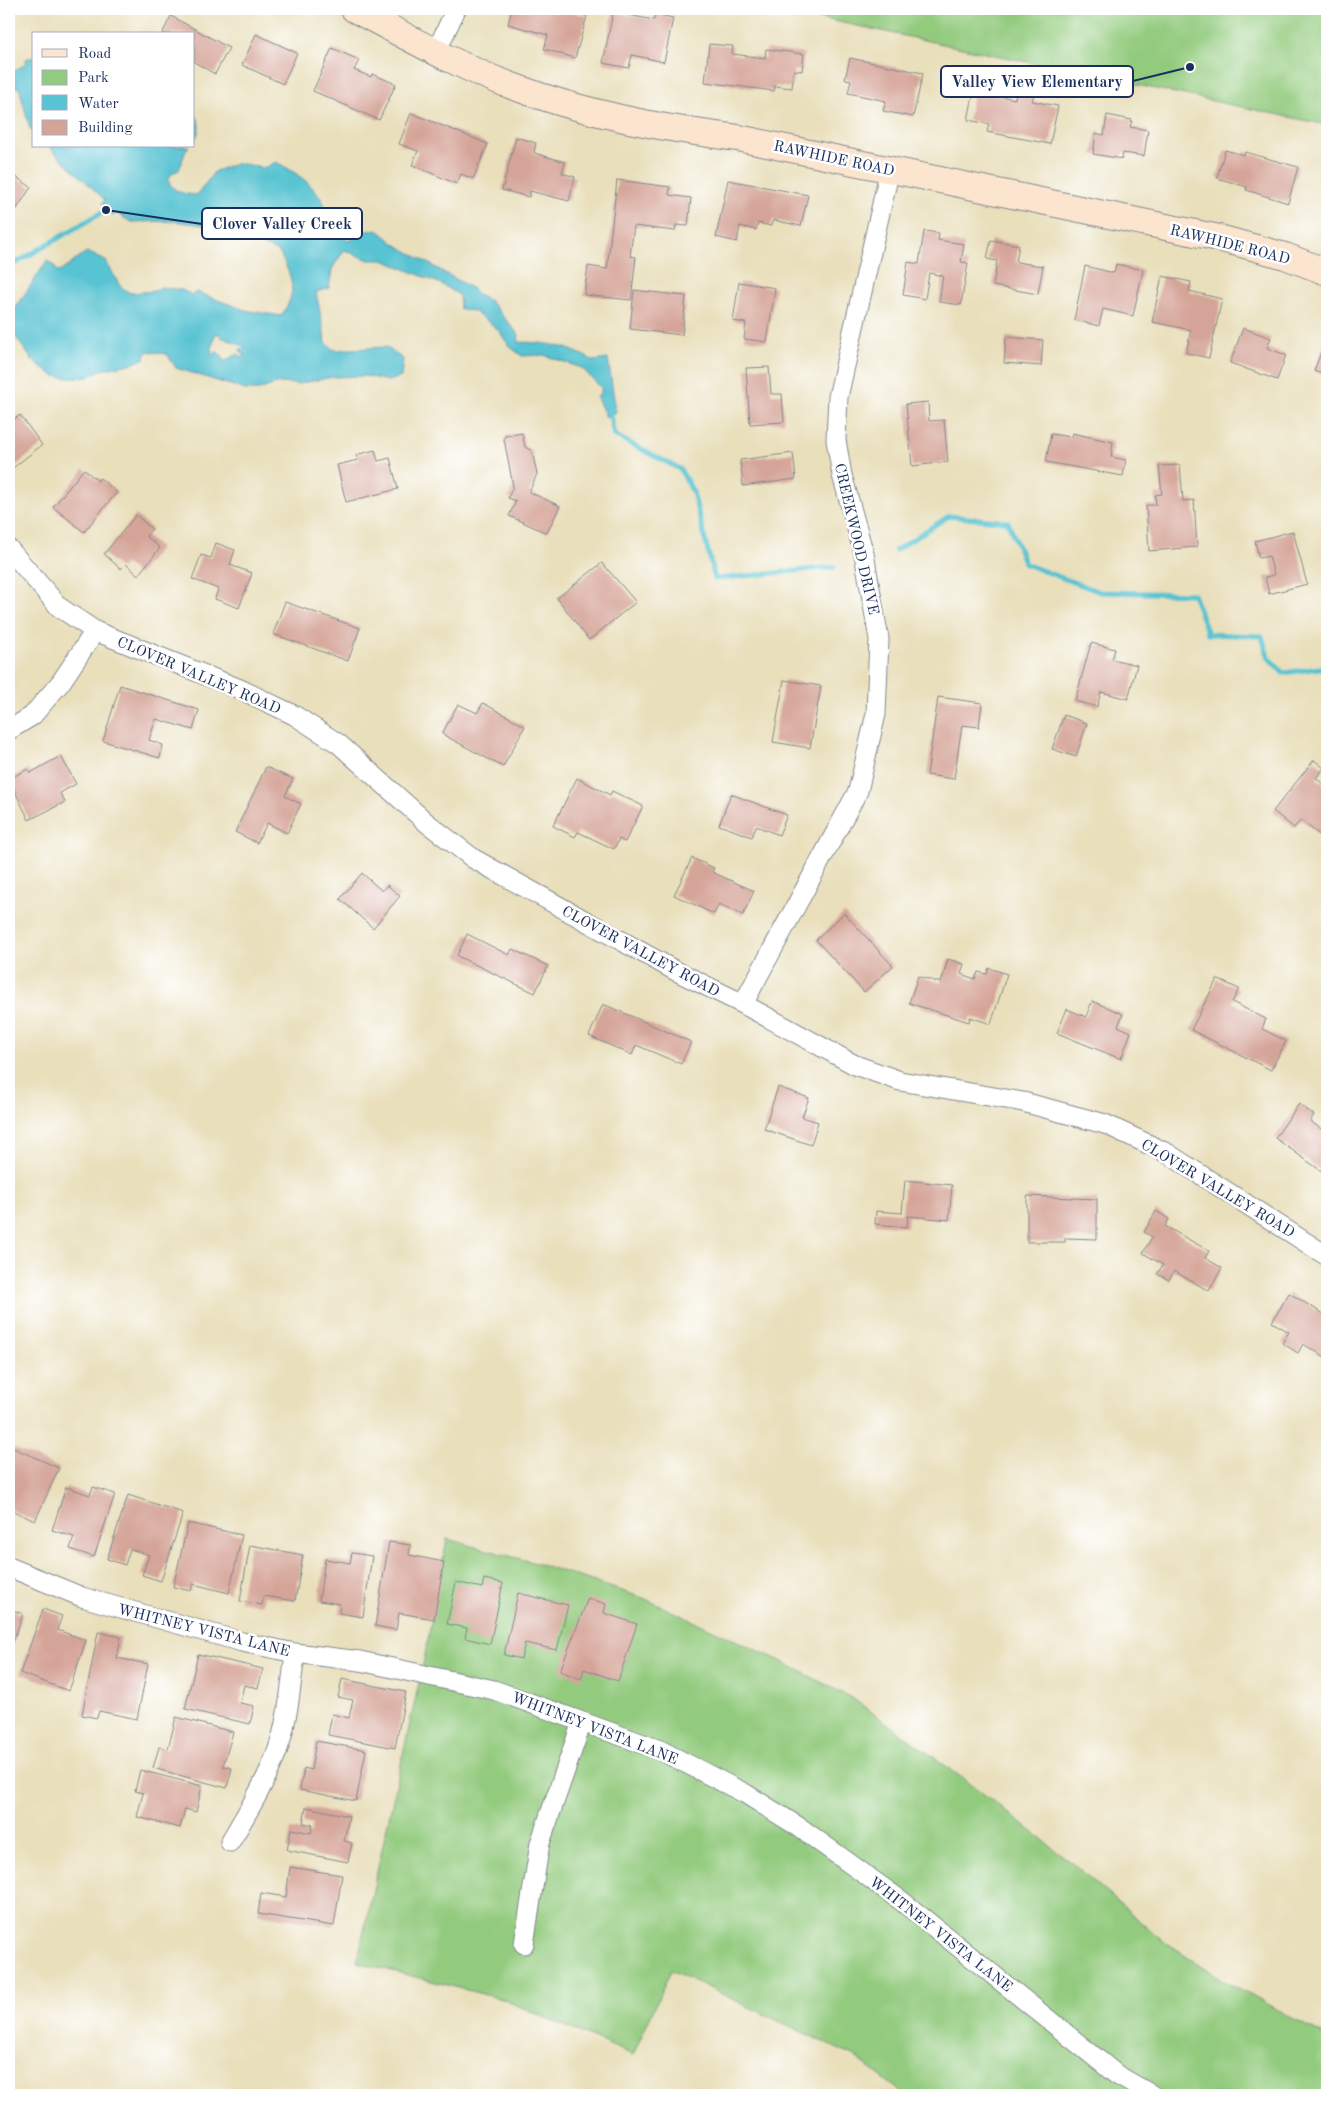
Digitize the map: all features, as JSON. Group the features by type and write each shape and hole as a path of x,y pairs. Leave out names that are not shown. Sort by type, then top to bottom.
{"street":[{"name":"RAWHIDE ROAD","path":"354,9 436,52 512,86 601,115 690,132 738,138 1234,242 1285,256 1327,272"},
{"path":"436,52 456,9"},
{"name":"CREEKWOOD DRIVE","path":"743,1004 858,791 876,714 879,639 864,554 842,475 836,440 838,398 890,169"},
{"name":"CLOVER VALLEY ROAD","path":"9,549 59,607 95,631 240,689 294,715 339,744 427,823 474,859 537,896 674,970 743,1004 855,1065 900,1081 1023,1102 1105,1124 1167,1153 1327,1256"},
{"path":"9,730 32,716 61,682 95,631"},
{"name":"WHITNEY VISTA LANE","path":"9,1566 82,1596 233,1640 295,1653 360,1662 494,1690 660,1750 746,1794 799,1827 903,1902 1117,2075 1152,2095"},
{"path":"230,1842 266,1779 277,1751 285,1720 295,1653"},
{"path":"524,1944 540,1843 582,1722"}],"green space":[{"path":"777,9 1327,9 1327,125"},
{"path":"447,1539 543,1565 643,1598 783,1662 855,1700 976,1788 1071,1862 1167,1944 1226,1982 1327,2037 1327,2095 905,2095 857,2058 671,1970 633,2055 502,1999 357,1962 424,1660"}],"water":[{"path":"32,58 32,130 19,87 12,88 9,75 26,63 26,59"},
{"path":"195,114 198,120 198,134 195,139"},
{"path":"50,148 188,148 179,170 172,173 168,180 176,190 197,195 215,171 239,163 265,168 276,162 289,169 314,189 323,202 335,228 350,242 355,233 379,231 395,244 490,301 519,335 518,342 558,346 575,351 594,361 608,359 616,412 606,417 597,398 602,389 582,368 544,355 522,356 509,346 500,332 489,322 473,311 460,309 459,295 439,283 383,260 369,260 344,250 332,269 329,288 316,292 326,343 334,350 386,347 403,359 401,377 388,381 366,376 333,377 297,384 278,383 259,390 246,390 176,368 167,354 147,351 145,358 134,363 101,370 88,377 69,378 54,376 32,360 9,327 9,318 47,261 53,264 57,271 62,270 87,252 106,261 120,286 130,293 155,291 161,287 182,290 192,295 196,292 245,310 281,316 290,299 292,284 279,252 220,227 172,221 131,222 116,213 113,216 102,203 105,200","holes":["215,334 220,334 221,337 244,346 244,348 240,349 241,353 245,355 243,358 238,354 223,362 223,357 218,352 211,355"]}],"building":[{"path":"512,9 562,9 587,16 575,58 544,49 548,35 508,24"},
{"path":"613,12 654,20 655,14 673,18 664,62 632,55 629,68 603,63"},
{"path":"171,16 229,48 215,74 195,63 195,32 163,32"},
{"path":"256,34 297,53 283,84 242,65"},
{"path":"709,44 733,46 732,54 765,58 766,49 804,54 802,71 794,70 792,88 775,86 774,91 705,82"},
{"path":"332,48 359,60 354,70 371,77 372,74 396,84 379,120 313,91"},
{"path":"850,58 923,73 913,117 883,111 886,101 848,93 851,80 845,79"},
{"path":"1016,90 1034,94 1032,101 1058,106 1050,144 987,132 989,124 968,120 974,91 1015,99"},
{"path":"411,113 488,144 473,179 461,174 457,184 412,165 418,151 399,144"},
{"path":"1107,115 1132,120 1130,127 1148,130 1144,156 1123,153 1122,159 1093,154 1096,133 1104,135"},
{"path":"516,137 536,143 534,153 565,162 562,173 575,177 569,201 530,191 529,197 502,190"},
{"path":"1225,150 1244,155 1245,152 1298,167 1288,203 1246,190 1247,187 1217,178"},
{"path":"13,175 31,187 9,221 9,181"},
{"path":"617,180 670,187 669,195 691,198 688,226 676,225 675,231 634,226 630,256 636,257 631,300 584,295 588,266 607,269"},
{"path":"728,180 808,195 801,226 773,220 771,226 758,223 756,230 740,226 737,242 716,237"},
{"path":"924,231 939,233 938,240 964,244 961,262 968,263 961,305 939,302 943,276 929,273 925,299 903,295 908,262 919,264"},
{"path":"991,240 1019,245 1016,262 1043,266 1038,294 993,286 997,261 987,259"},
{"path":"1116,264 1143,270 1133,316 1103,309 1099,326 1074,320 1085,266 1114,273"},
{"path":"1162,276 1191,282 1189,291 1222,299 1209,358 1186,353 1191,330 1152,322"},
{"path":"739,282 775,288 767,342 744,339 746,323 733,321"},
{"path":"634,290 686,296 682,335 630,329"},
{"path":"1243,328 1271,338 1267,348 1286,355 1277,380 1230,363"},
{"path":"1006,337 1043,340 1041,366 1004,363"},
{"path":"1323,347 1327,349 1327,376 1314,371"},
{"path":"769,367 771,394 782,394 784,422 750,424 746,368"},
{"path":"928,402 929,421 944,420 948,462 912,466 906,404"},
{"path":"20,415 42,445 9,471 9,416 12,421"},
{"path":"522,433 525,447 532,451 537,474 529,492 560,506 547,533 509,516 516,501 508,498 513,486 504,439 505,436"},
{"path":"1072,433 1113,442 1111,457 1126,460 1123,476 1046,462 1051,434 1071,437"},
{"path":"375,450 378,461 390,458 398,489 346,502 337,465 358,460 356,455"},
{"path":"793,453 796,479 743,486 740,460"},
{"path":"1180,465 1183,501 1194,500 1197,547 1149,551 1146,505 1156,505 1155,495 1162,494 1159,466"},
{"path":"84,469 98,481 100,478 117,492 84,532 53,507"},
{"path":"136,515 152,529 146,536 160,548 138,575 126,564 121,569 104,554"},
{"path":"1293,531 1307,584 1269,594 1265,577 1274,575 1269,556 1259,558 1255,541"},
{"path":"216,543 235,550 230,565 252,573 239,608 215,599 218,589 192,579 201,555 211,558"},
{"path":"602,563 636,602 589,640 557,598"},
{"path":"285,602 360,628 348,661 273,634"},
{"path":"1091,643 1115,649 1112,659 1137,665 1128,699 1101,692 1097,707 1075,701"},
{"path":"784,680 821,686 810,748 773,742"},
{"path":"120,685 199,710 193,730 156,719 149,740 163,745 160,758 103,741"},
{"path":"938,697 982,703 979,727 962,725 954,779 927,775"},
{"path":"483,703 525,726 503,767 442,734 458,704 477,713"},
{"path":"1064,715 1087,723 1076,757 1052,749"},
{"path":"61,756 76,784 60,793 65,802 29,820 9,779 28,769 30,773"},
{"path":"1314,760 1324,768 1316,778 1327,787 1327,841 1301,820 1294,828 1273,811"},
{"path":"266,767 293,779 285,796 301,804 287,833 267,823 257,843 235,832"},
{"path":"577,778 610,795 612,791 643,806 625,842 619,839 614,849 578,832 575,837 553,826"},
{"path":"731,794 787,815 779,835 756,826 752,837 719,825"},
{"path":"692,858 714,868 712,872 754,891 743,915 719,904 714,914 674,895"},
{"path":"362,873 382,891 387,885 400,896 373,928 340,899"},
{"path":"844,913 893,966 864,992 816,940"},
{"path":"467,934 509,955 512,949 548,966 535,993 457,956"},
{"path":"948,959 964,964 961,974 975,979 978,972 987,974 989,968 1007,974 991,1024 970,1017 969,1022 909,1003 918,976 941,983"},
{"path":"1217,979 1239,989 1232,1002 1266,1019 1262,1029 1286,1041 1271,1070 1191,1030"},
{"path":"1092,1001 1123,1014 1118,1026 1131,1032 1121,1059 1057,1033 1067,1009 1086,1017"},
{"path":"603,1004 691,1042 681,1064 636,1045 632,1055 589,1036"},
{"path":"778,1087 809,1098 802,1117 818,1122 811,1145 764,1129"},
{"path":"1299,1104 1314,1115 1310,1121 1327,1133 1327,1175 1275,1138"},
{"path":"905,1180 952,1185 949,1220 908,1216 907,1227 875,1224 876,1211 902,1213"},
{"path":"1027,1196 1097,1199 1097,1239 1065,1238 1065,1242 1027,1242"},
{"path":"1156,1211 1169,1219 1165,1226 1209,1251 1205,1258 1222,1268 1209,1291 1174,1271 1169,1280 1157,1274 1163,1265 1143,1253 1152,1237 1144,1232"},
{"path":"1289,1293 1327,1316 1327,1358 1303,1344 1298,1353 1282,1343 1289,1332 1272,1322"},
{"path":"9,1446 59,1468 35,1521 9,1509"},
{"path":"66,1487 90,1495 93,1487 115,1494 94,1557 70,1549 74,1537 52,1530"},
{"path":"128,1495 183,1513 161,1581 142,1575 149,1555 130,1549 125,1565 107,1559"},
{"path":"188,1523 242,1535 229,1593 193,1584 191,1591 173,1587"},
{"path":"389,1542 411,1545 409,1555 444,1562 434,1619 399,1613 396,1630 375,1626"},
{"path":"250,1545 303,1555 295,1601 264,1596 262,1605 240,1601"},
{"path":"352,1553 372,1556 363,1617 339,1613 340,1604 319,1601 325,1559 350,1563"},
{"path":"484,1579 503,1583 490,1644 465,1638 467,1628 447,1624 456,1582 482,1588"},
{"path":"518,1593 568,1605 557,1650 525,1643 521,1659 504,1655"},
{"path":"588,1598 606,1604 604,1613 637,1624 618,1681 584,1669 581,1679 560,1671"},
{"path":"9,1609 23,1614 9,1653"},
{"path":"43,1609 62,1616 57,1630 86,1640 69,1691 20,1673"},
{"path":"98,1632 121,1637 117,1658 148,1664 137,1719 99,1711 97,1718 82,1715"},
{"path":"198,1654 263,1669 258,1688 244,1685 240,1703 254,1706 250,1724 185,1709"},
{"path":"342,1679 406,1692 395,1748 328,1735 332,1714 349,1718 353,1700 338,1697"},
{"path":"176,1717 233,1732 223,1766 232,1768 227,1788 153,1768 159,1747 168,1749"},
{"path":"316,1741 366,1750 356,1801 300,1790 304,1768 311,1770"},
{"path":"140,1770 202,1786 196,1812 185,1809 180,1828 137,1817 143,1793 135,1791"},
{"path":"306,1807 349,1816 344,1841 352,1843 348,1862 287,1850 291,1829 311,1833 313,1825 303,1823"},
{"path":"290,1867 342,1875 334,1926 258,1914 261,1893 286,1897"}],"waterway":[{"path":"9,267 106,210"},
{"path":"610,415 614,435 680,469 693,492 715,579 834,567"},
{"path":"896,550 949,516 1008,522 1025,564 1100,592 1193,594 1208,634 1262,636 1268,657 1283,673 1327,667"}],"place":[{"name":"Valley View Elementary","path":"1190,67"},
{"name":"Clover Valley Creek","path":"106,210"}]}
